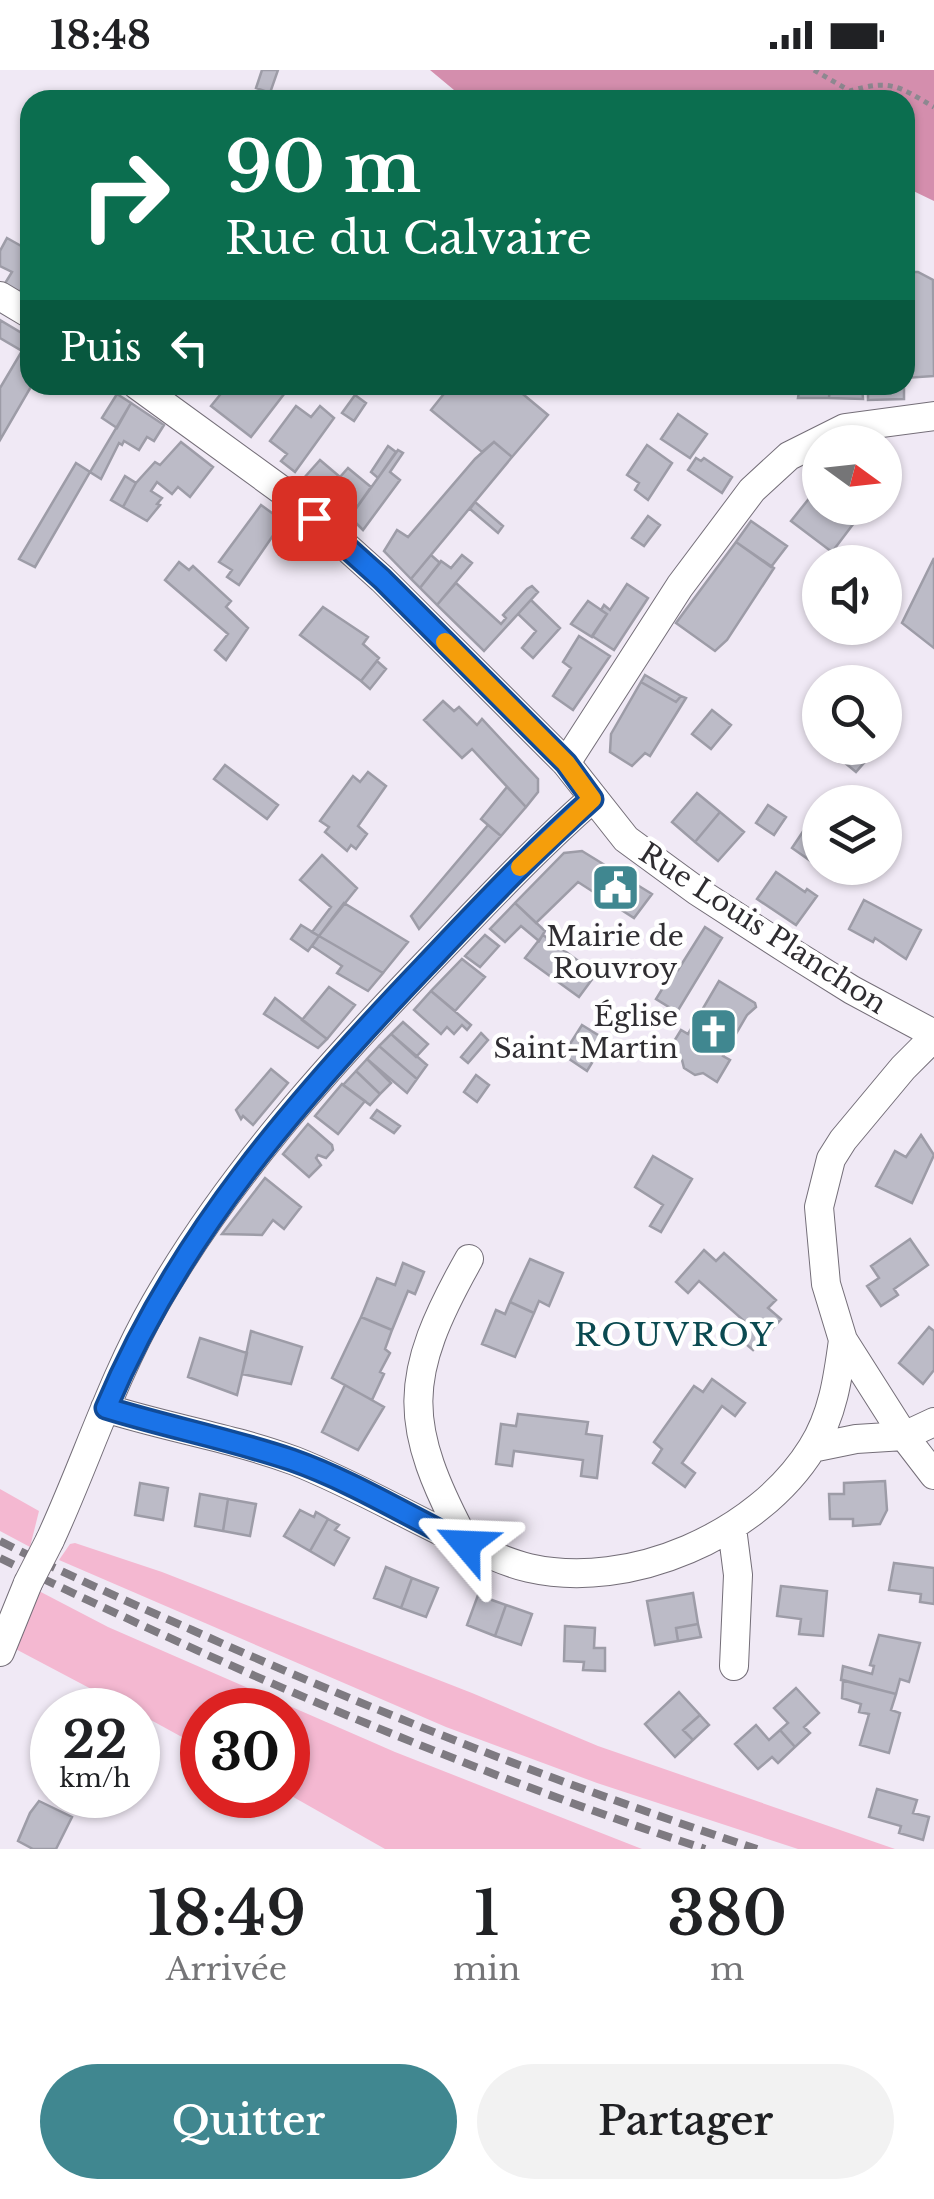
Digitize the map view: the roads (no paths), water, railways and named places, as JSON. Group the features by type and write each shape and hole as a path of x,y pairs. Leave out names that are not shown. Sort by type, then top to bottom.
{"street":[{"name":"Rue Louis Planchon","path":"151,395 292,497 382,579 566,763 626,839 697,891 852,990 934,1036"},
{"path":"566,763 680,586 752,490 789,456 846,428 934,416"},
{"path":"0,1652 130,1349 182,1258 276,1130 371,1022 543,843 592,799"},
{"path":"934,1036 843,1140 832,1160 819,1207 822,1259 843,1340 904,1436 934,1475"},
{"path":"466,1544 436,1485 421,1432 418,1380 428,1341 469,1260"},
{"path":"106,1408 162,1426 216,1436 296,1462 466,1544 527,1568 590,1572 678,1553 732,1528 778,1492 812,1448 832,1401 843,1340"},
{"path":"812,1448 856,1439 904,1436 934,1422"},
{"path":"732,1528 738,1575 734,1666"}],"railway":[{"path":"0,1541 144,1609 401,1719 614,1800 757,1849"},
{"path":"0,1558 348,1716 525,1786 705,1849"}],"place":[{"name":"Mairie de Rouvroy","path":"615,888"},
{"name":"Église Saint-Martin","path":"713,1032"}],"district":[{"name":"ROUVROY","path":"675,1335"}]}
